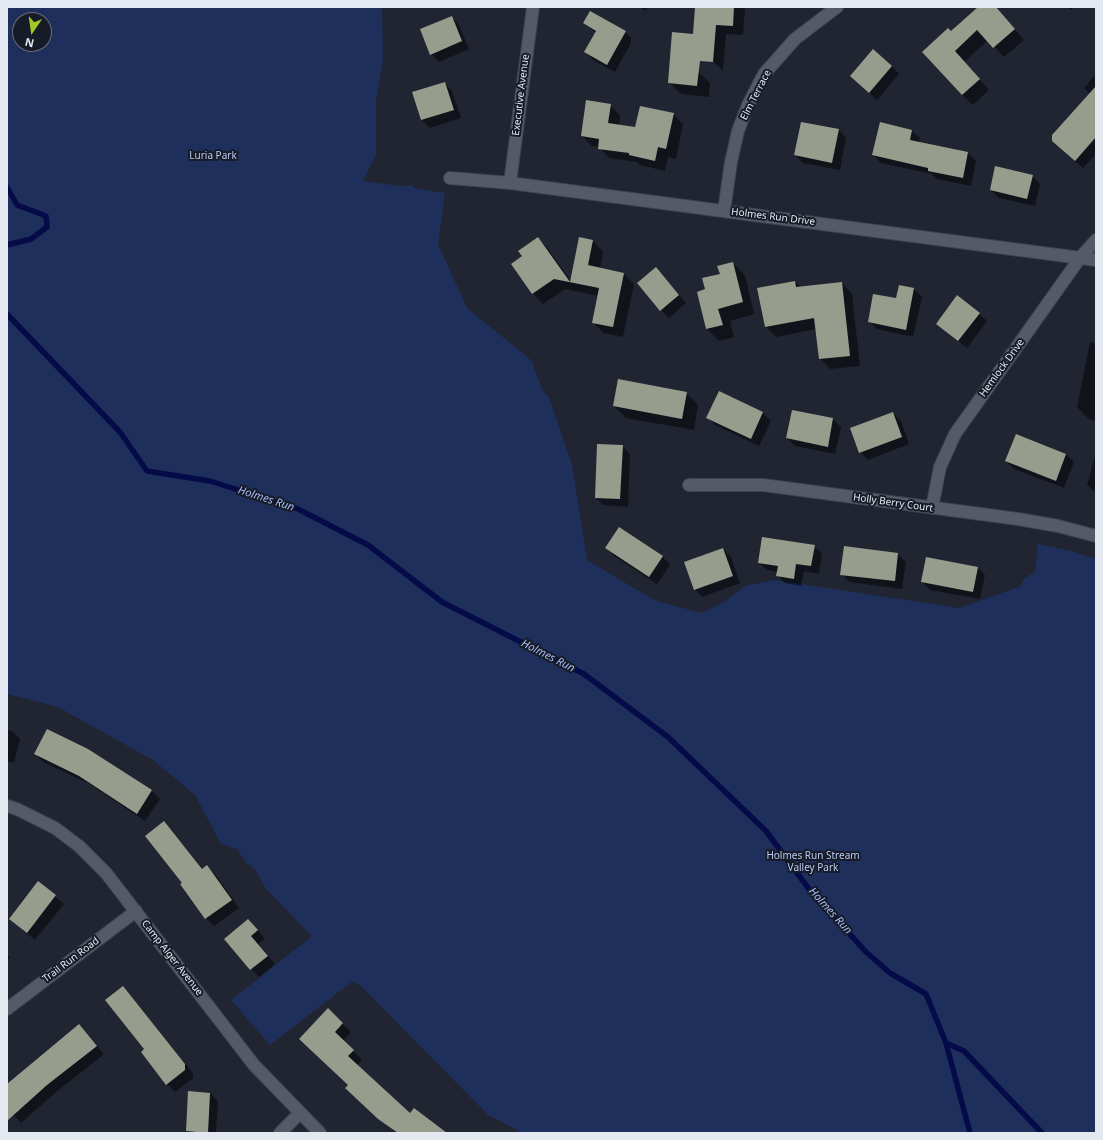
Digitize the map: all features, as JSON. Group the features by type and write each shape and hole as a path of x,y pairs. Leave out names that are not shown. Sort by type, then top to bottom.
{"street":[{"name":"Executive Avenue","path":"510,183 533,7"},
{"name":"Elm Terrace","path":"724,211 731,162 738,130 748,105 764,74 795,40 837,7"},
{"name":"Holmes Run Drive","path":"450,178 510,183 1096,260"},
{"name":"Hemlock Drive","path":"932,508 940,467 955,434 1080,258 1096,240"},
{"name":"Holly Berry Court","path":"689,485 763,485 1050,524 1096,536"},
{"name":"Camp Alger Avenue","path":"7,806 46,822 79,846 106,873 254,1065 320,1133"},
{"name":"Trail Run Road","path":"7,1009 136,911"},
{"path":"280,1133 300,1113"}],"green space":[{"name":"Holmes Run Stream Valley Park","path":"7,7 382,7 383,61 376,101 376,155 363,181 400,186 412,185 414,188 445,193 438,244 467,308 531,360 543,391 549,397 572,465 587,560 656,601 702,613 727,600 745,586 774,580 959,608 1019,587 1025,578 1035,572 1038,544 1072,551 1096,559 1096,1133 519,1133 517,1130 488,1115 361,986 353,981 270,1045 231,1000 311,937 311,935 266,889 254,868 247,864 237,849 221,844 195,795 153,760 58,707 7,694"}],"building":[{"path":"695,7 734,7 733,26 716,25 713,62 700,61 697,86 668,83 672,32 693,34"},
{"path":"978,7 996,7 1015,29 993,48 977,30 955,51 980,79 962,95 922,52 948,28 951,31"},
{"path":"590,11 626,31 607,65 584,52 596,31 583,23"},
{"path":"452,16 462,41 430,55 420,29"},
{"path":"873,49 892,66 869,93 850,76"},
{"path":"445,82 454,110 421,120 412,92"},
{"path":"1096,86 1096,137 1075,161 1052,141 1052,135"},
{"path":"586,100 611,104 608,123 635,127 640,106 674,113 666,149 658,147 655,161 629,155 629,153 598,149 599,139 581,136"},
{"path":"801,122 839,129 832,163 794,155"},
{"path":"880,122 912,130 910,140 968,152 963,178 928,171 928,168 872,155"},
{"path":"995,166 1033,175 1027,199 990,190"},
{"path":"538,237 570,282 579,237 593,240 588,265 624,273 613,327 592,323 599,288 554,279 532,294 511,264 522,256 518,251"},
{"path":"733,262 743,302 718,309 723,325 706,329 697,292 705,289 702,278 720,274 717,266"},
{"path":"656,267 679,295 660,311 637,283"},
{"path":"795,281 796,287 842,282 850,356 819,359 814,318 765,327 757,288"},
{"path":"899,285 914,288 906,330 868,322 873,294 896,298"},
{"path":"957,295 980,313 958,341 936,324"},
{"path":"618,379 687,392 682,419 613,406"},
{"path":"719,391 763,412 751,439 706,418"},
{"path":"792,410 833,418 828,447 786,438"},
{"path":"893,412 902,437 859,453 850,428"},
{"path":"1016,434 1066,454 1056,481 1005,461"},
{"path":"597,444 623,445 620,499 595,498"},
{"path":"619,527 663,556 649,577 605,548"},
{"path":"762,537 815,545 811,566 796,564 794,579 776,576 778,566 758,563"},
{"path":"844,546 898,553 895,581 840,575"},
{"path":"723,548 733,576 694,590 684,562"},
{"path":"926,557 978,567 973,592 921,582"},
{"path":"47,729 88,749 152,790 137,814 79,776 34,754"},
{"path":"164,821 202,869 207,865 232,900 205,919 180,884 182,883 145,836"},
{"path":"38,881 56,895 27,933 9,919"},
{"path":"248,919 258,930 251,936 268,956 250,970 224,939"},
{"path":"123,986 185,1064 185,1070 166,1085 141,1052 144,1049 105,1000"},
{"path":"328,1008 343,1023 335,1032 354,1050 348,1056 410,1113 414,1108 447,1133 398,1133 378,1119 345,1088 348,1085 299,1039"},
{"path":"79,1024 97,1046 47,1085 7,1121 7,1084"},
{"path":"188,1091 210,1093 208,1133 186,1131"}],"waterway":[{"name":"Holmes Run","path":"7,187 17,205 46,216 47,227 31,239 7,245"},
{"name":"Holmes Run","path":"7,314 120,432 147,471 210,481 298,509 368,545 442,602 584,674 668,737 766,831 809,889 866,952 890,973 926,994 946,1043 970,1133"},
{"path":"946,1043 964,1051 1042,1133"}],"park label":[{"name":"Luria Park","path":"213,156"}]}
